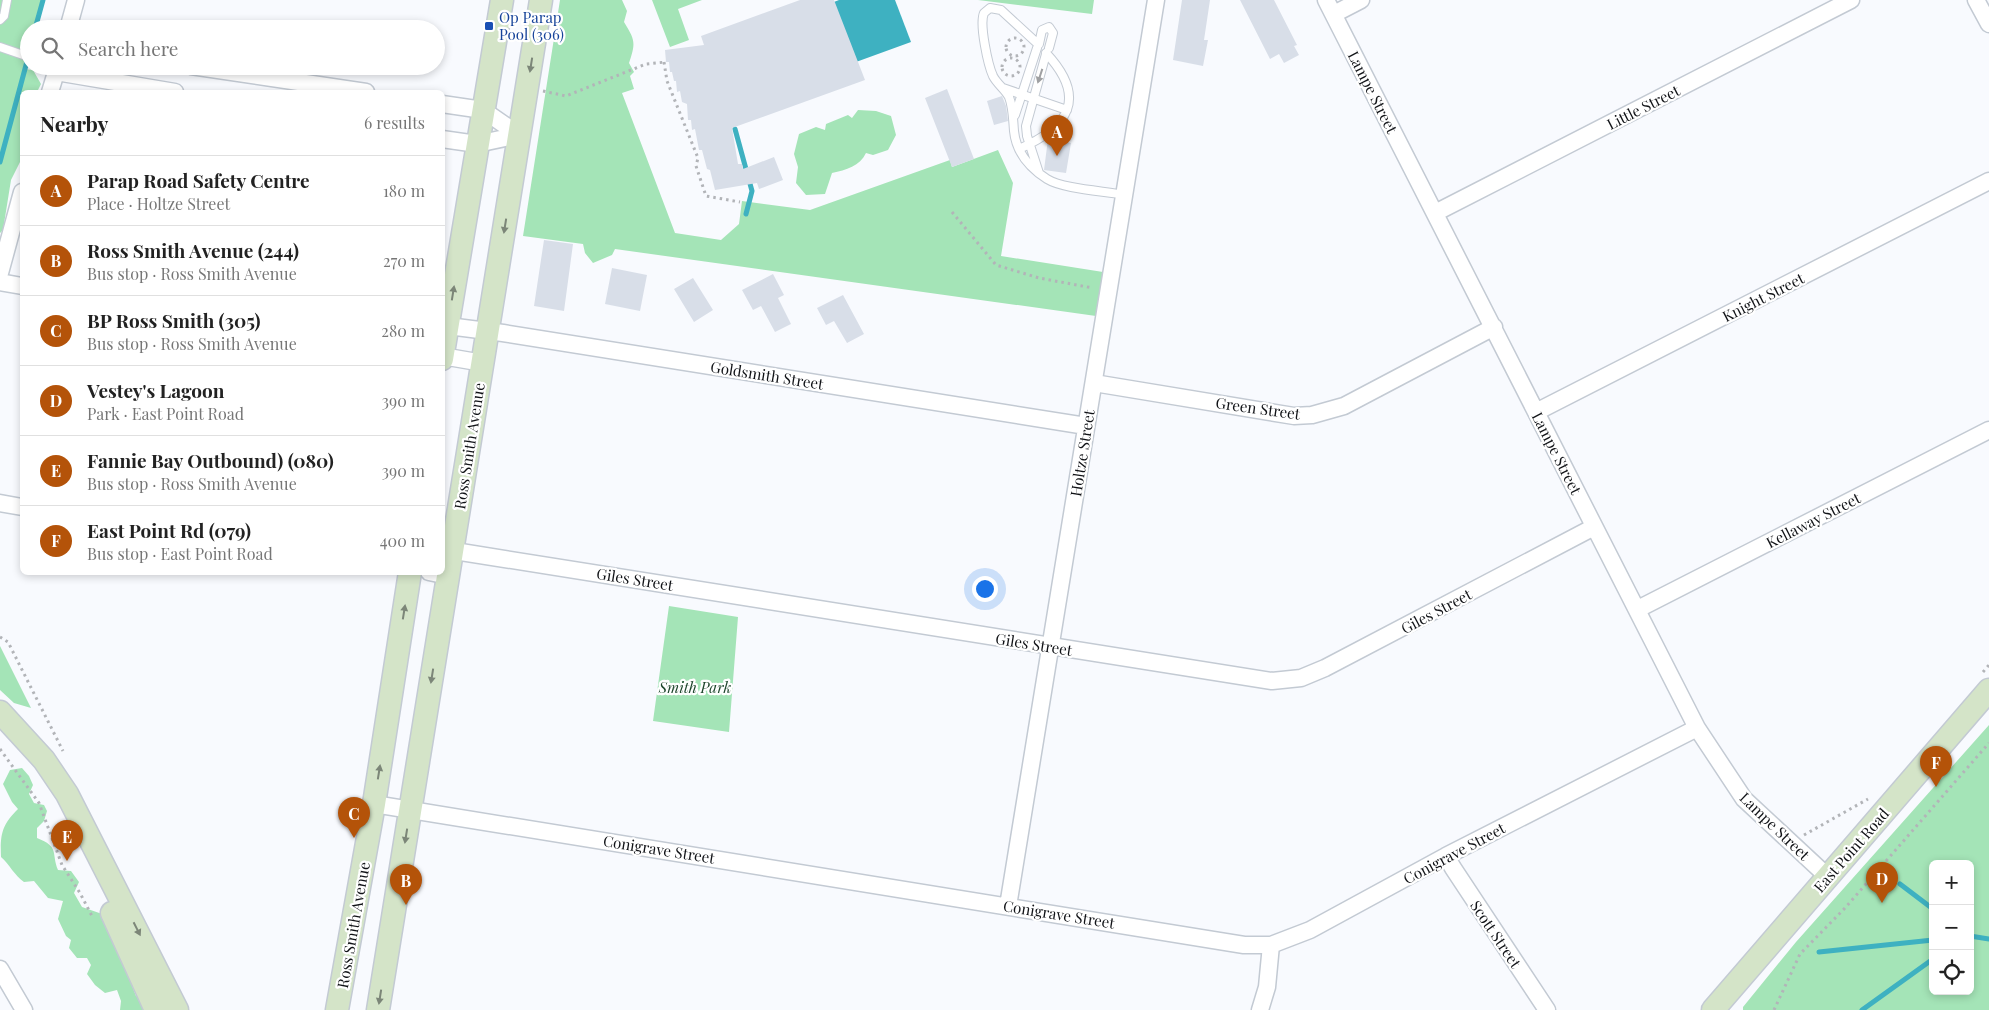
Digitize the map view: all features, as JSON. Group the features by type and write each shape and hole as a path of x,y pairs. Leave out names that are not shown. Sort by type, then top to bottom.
{"street":[{"path":"70,20 76,0"},
{"path":"445,345 502,0"},
{"name":"Ross Smith Avenue","path":"447,549 483,363 541,0"},
{"name":"Holtze Street","path":"1008,906 1086,426 1110,291 1156,0"},
{"path":"1330,7 1361,0"},
{"name":"Little Street","path":"1435,213 1851,0"},
{"path":"1981,2 1989,24"},
{"name":"Lampe Street","path":"1330,7 1697,728 1744,799 1828,877"},
{"path":"51,90 55,75"},
{"path":"88,75 164,90"},
{"path":"252,75 353,90"},
{"path":"445,104 483,110 519,135"},
{"path":"445,139 477,144 519,135"},
{"name":"Knight Street","path":"1536,412 1989,181"},
{"path":"0,273 20,199"},
{"path":"0,282 20,286"},
{"name":"Goldsmith Street","path":"448,326 1086,426"},
{"name":"Green Street","path":"1094,382 1294,416 1312,415 1344,406 1494,327"},
{"path":"445,357 483,363"},
{"name":"Kellaway Street","path":"1638,609 1989,430"},
{"path":"0,503 20,507"},
{"name":"Giles Street","path":"447,549 1050,647 1272,681 1301,678 1366,648 1594,527"},
{"name":"Ross Smith Avenue","path":"337,1010 374,804 410,575"},
{"name":"Ross Smith Avenue","path":"378,1010 410,810 439,575"},
{"name":"East Point Road","path":"1713,1010 1828,877 1986,681"},
{"path":"0,712 44,760 67,794 177,1010"},
{"path":"0,718 37,770 77,837 156,1010"},
{"name":"Conigrave Street","path":"374,804 1244,944 1270,945 1310,930 1446,856 1697,728"},
{"name":"Scott Street","path":"1446,856 1547,1010"},
{"path":"1260,1010 1267,988 1270,945"},
{"path":"0,969 24,1010"}],"lane":[{"path":"0,20 4,16 7,0"},
{"path":"1047,52 1040,54 1038,46 998,8 990,8 984,13 982,23 990,67 994,78 1010,100 1015,135 1019,148 1029,164 1047,179 1058,184 1125,195"},
{"path":"1014,122 1016,108 1042,30 1049,27 1053,33 1032,99 1026,126 1039,173"},
{"path":"0,47 20,55"},
{"path":"1019,148 1042,138 1057,126 1067,110 1068,95 1064,78 1059,67 1047,52"},
{"path":"1002,88 1015,87 1025,82"},
{"path":"1002,88 1067,110"}],"path":[{"path":"1012,57 1008,52 1006,44 1010,39 1018,39 1023,45 1023,50 1020,54 1012,57 1006,59 1002,66 1005,74 1010,75 1017,72 1019,68 1016,60 1012,57"},
{"path":"542,91 566,96 646,64 666,62 667,81 698,158 696,166 706,196 740,202"},
{"path":"952,212 996,265 1039,278 1110,291"},
{"path":"1986,681 1989,665"},
{"path":"1774,1010 1800,954 1845,908 1989,744"},
{"path":"0,749 39,803 62,865 97,927"},
{"path":"1795,846 1804,835 1869,799"}],"green space":[{"path":"0,0 43,0 37,20 20,20 20,75 36,75 41,84 38,90 20,90 20,162 11,180 3,230 0,233"},
{"path":"560,0 622,0 627,11 624,22 633,41 633,50 629,63 634,72 630,76 634,89 622,93 675,233 721,240 739,224 742,201 810,210 950,160 952,167 998,150 1013,183 1001,256 1103,272 1096,316 615,249 612,255 593,263 585,253 583,244 523,236"},
{"path":"652,0 702,0 678,9 689,40 670,47"},
{"path":"978,0 1094,0 1092,14"},
{"path":"858,110 876,111 891,116 896,135 888,150 873,155 866,153 856,164 847,169 832,173 825,194 806,195 796,183 798,167 794,154 799,134 816,127 825,130 826,124 848,115 852,118"},
{"name":"Smith Park","path":"669,606 738,617 729,732 653,721"},
{"path":"0,646 31,708 14,703 0,690"},
{"path":"1989,725 1989,1010 1743,1010 1743,1007 1796,942"},
{"path":"22,768 29,776 33,785 29,794 34,803 44,805 47,811 44,821 37,828 37,838 49,844 54,851 58,870 71,871 79,882 74,893 82,907 105,915 133,972 131,983 136,996 147,1002 150,1010 120,1010 121,1001 117,990 105,993 95,985 87,974 91,965 87,958 77,958 69,948 71,940 66,936 58,919 63,901 48,898 34,881 24,882 1,857 3,830 8,820 18,809 12,802 3,784 10,770"}],"water":[{"path":"839,0 895,0 911,42 790,86 768,28"}],"building":[{"path":"800,0 834,0 865,80 732,128 738,164 742,164 743,169 774,157 783,180 759,189 757,183 715,190 702,150 699,150 695,129 692,130 691,120 688,120 687,104 682,102 680,91 677,92 676,81 674,81 672,72 670,72 669,62 666,62 665,50 704,45 701,36"},
{"path":"1182,0 1210,0 1204,40 1208,40 1203,66 1173,60"},
{"path":"1240,0 1274,0 1297,45 1294,46 1299,55 1284,63 1279,54 1270,59"},
{"path":"947,89 974,159 952,167 925,98"},
{"path":"1002,96 1006,106 1008,121 994,125 987,101"},
{"path":"1048,139 1071,143 1066,173 1044,170"},
{"path":"544,240 573,244 564,311 534,306"},
{"path":"612,268 647,275 640,311 605,304"},
{"path":"773,274 784,295 778,298 791,324 775,332 761,306 753,310 742,290"},
{"path":"693,278 713,310 694,322 674,289"},
{"path":"843,295 864,334 847,343 834,321 826,325 817,308"}],"waterway":[{"path":"37,20 43,0"},
{"path":"0,162 23,75"},
{"path":"735,129 752,191 746,214"},
{"path":"1900,884 1929,906"},
{"path":"1974,937 1989,939"},
{"path":"1819,952 1929,940"},
{"path":"1862,1010 1929,962"}],"place":[{"name":"Op Parap Pool (306)","path":"489,26"},
{"name":"Parap Road Safety Centre","path":"1057,156"},
{"name":"East Point Rd (079)","path":"1936,787"},
{"name":"BP Ross Smith (305)","path":"354,838"},
{"name":"Fannie Bay Outbound) (080)","path":"67,861"},
{"name":"Vestey's Lagoon","path":"1882,903"},
{"name":"Ross Smith Avenue (244)","path":"406,905"}]}
